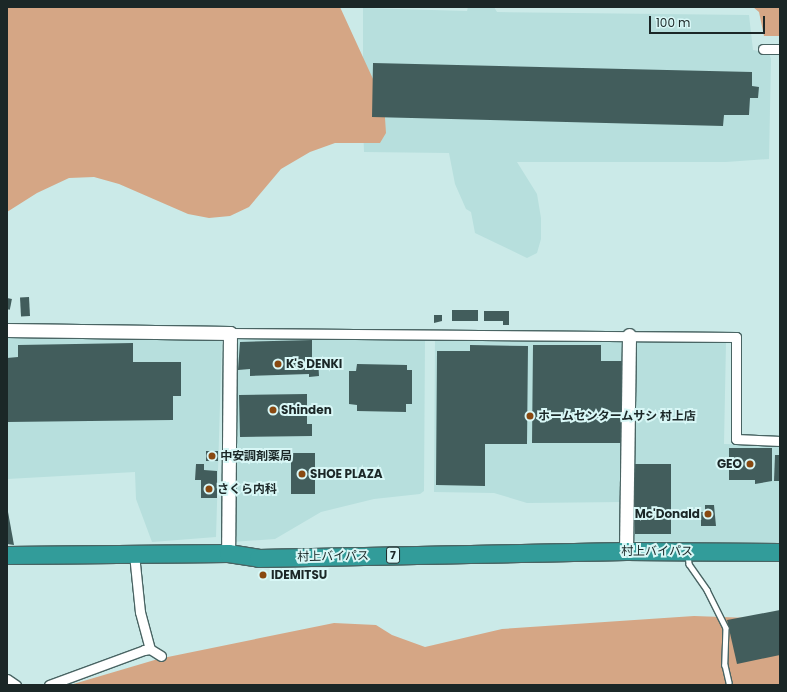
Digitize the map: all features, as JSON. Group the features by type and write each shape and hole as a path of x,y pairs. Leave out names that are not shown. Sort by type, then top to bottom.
{"highway":[{"name":"村上バイパス","path":"7,555 228,553 258,558 626,551 780,552"}],"street":[{"path":"763,49 780,49"},
{"path":"7,330 230,333 629,335 736,338 736,440 780,441"},
{"path":"228,553 230,333"},
{"path":"626,551 629,335"},
{"path":"134,554 140,612 150,649 161,656"},
{"path":"49,685 150,649"},
{"path":"7,679 16,685"}],"lane":[{"path":"688,551 689,564 707,590 726,628 724,665 729,683"}],"shaded area":[{"path":"7,7 340,7 384,103 386,133 380,143 335,143 310,152 281,169 249,207 230,216 209,218 188,214 119,184 94,177 69,178 37,193 7,212"},
{"path":"468,7 494,7 497,12 749,15 753,50 769,53 771,59 769,159 726,162 517,162 537,194 541,218 541,239 537,253 527,258 475,233 471,212 466,209 455,184 449,153 364,152 363,125 363,8 467,11"},
{"path":"753,7 780,7 780,36 764,36 759,12"},
{"path":"7,336 222,338 216,537 152,542 136,499 135,472 7,479"},
{"path":"238,336 425,340 424,491 420,494 374,499 321,512 275,539 232,542"},
{"name":"ホームセンタームサシ 村上店","path":"435,336 627,340 623,502 527,503 494,493 434,492"},
{"path":"633,340 726,342 724,444 780,445 780,543 630,541"},
{"path":"694,616 780,619 780,685 70,685 158,659 334,623 376,625 392,635 425,647 502,629"}],"building":[{"path":"373,63 752,72 752,86 759,87 758,98 750,98 749,115 724,115 723,126 372,117"},
{"path":"20,297 29,297 30,316 21,316"},
{"path":"7,298 12,299 10,310 7,309"},
{"path":"452,310 478,310 478,321 452,321"},
{"path":"484,311 509,311 509,325 503,325 503,321 484,321"},
{"path":"434,315 442,315 442,321 434,323"},
{"name":"K's DENKI","path":"312,340 312,358 318,358 319,376 309,377 309,374 250,376 250,369 238,370 240,342"},
{"path":"133,343 133,362 181,362 181,396 173,396 173,420 7,422 7,358 18,357 18,345"},
{"path":"470,345 528,346 527,444 485,444 485,486 436,485 437,351 470,351"},
{"path":"533,345 601,345 601,361 623,361 623,443 532,443"},
{"path":"357,364 407,365 407,370 412,370 412,404 406,404 406,412 357,411 357,405 349,404 349,371 356,371"},
{"name":"Shinden","path":"307,394 307,424 312,424 312,436 240,437 239,395"},
{"name":"GEO","path":"729,448 772,448 772,481 755,484 755,480 729,480"},
{"name":"中安調剤薬局","path":"206,451 218,451 218,461 206,461"},
{"name":"SHOE PLAZA","path":"291,453 315,453 315,494 291,494"},
{"path":"775,455 780,455 780,481 774,481"},
{"name":"さくら内科","path":"196,464 204,464 204,470 217,471 217,498 201,498 201,480 195,480"},
{"path":"635,464 671,464 671,534 635,534"},
{"name":"Mc'Donald","path":"705,505 714,505 716,526 701,526 701,512 705,512"},
{"path":"8,512 14,545 7,544"},
{"path":"780,610 780,655 737,664 727,620"}],"place":[{"name":"K's DENKI","path":"278,364"},
{"name":"Shinden","path":"273,410"},
{"name":"ホームセンタームサシ 村上店","path":"530,416"},
{"name":"中安調剤薬局","path":"212,456"},
{"name":"GEO","path":"750,464"},
{"name":"SHOE PLAZA","path":"302,474"},
{"name":"さくら内科","path":"209,489"},
{"name":"Mc'Donald","path":"708,514"},
{"name":"IDEMITSU","path":"263,575"}]}
